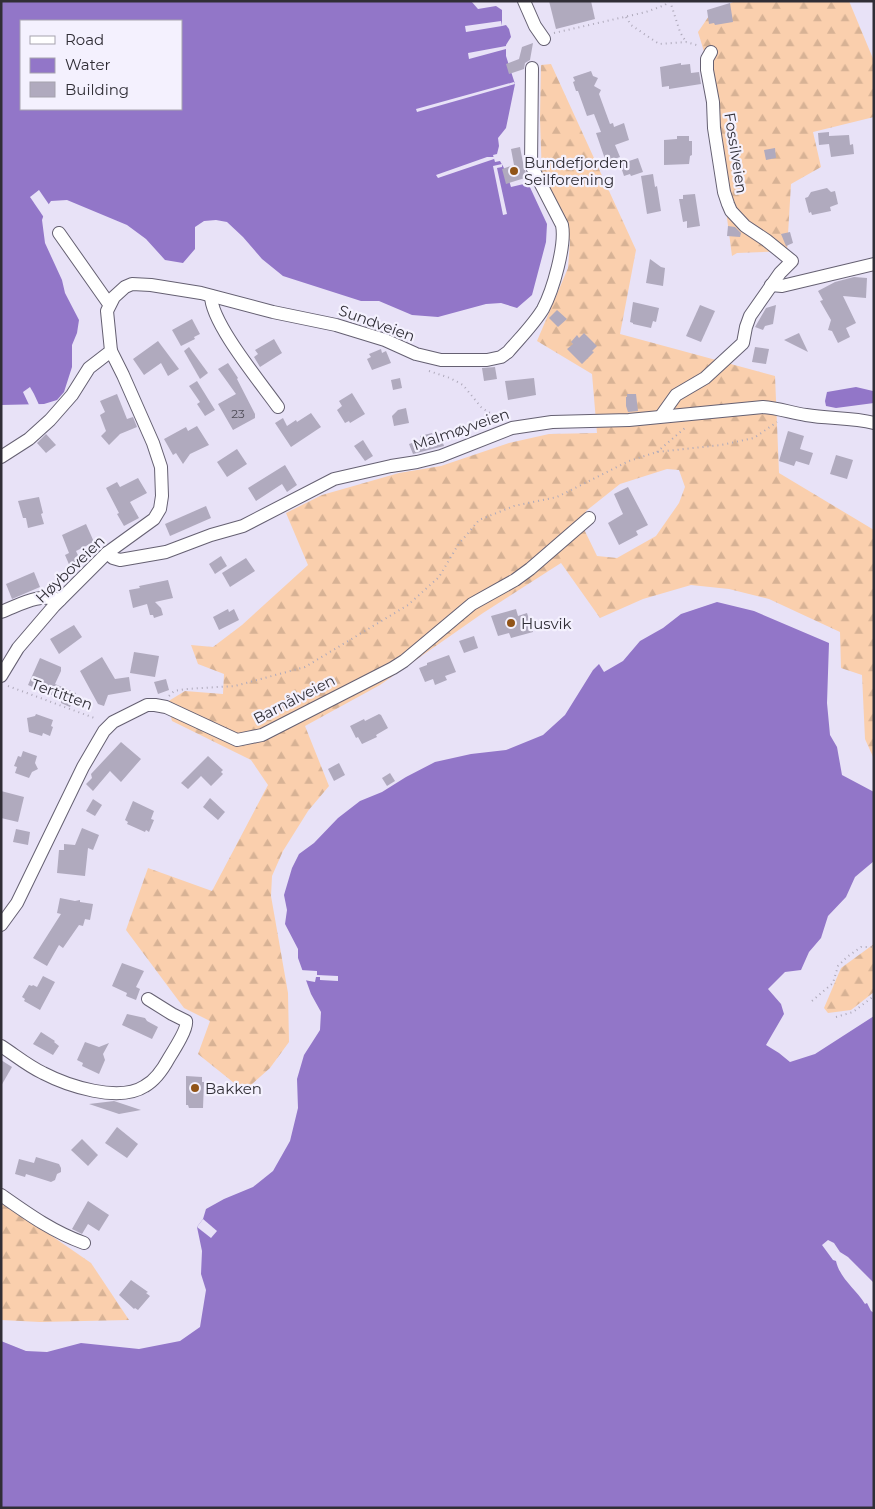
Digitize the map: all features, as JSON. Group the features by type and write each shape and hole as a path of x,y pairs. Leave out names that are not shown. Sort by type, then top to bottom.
{"street":[{"path":"524,1 535,26 544,39"},
{"name":"Fossilveien","path":"662,416 676,395 705,378 743,343 750,316 771,286 792,261 745,226 731,211 728,204 724,192 714,128 713,102 706,70 707,59 711,52"},
{"name":"Sundveien","path":"109,304 125,287 132,284 151,285 211,296 359,330 416,354 442,360 487,360 501,356 508,352 542,309 559,262 564,233 562,225 531,165 532,68"},
{"path":"1,457 29,439 50,420 72,396 89,368 111,351 107,320 109,304 59,233"},
{"path":"771,286 782,286 874,264"},
{"path":"211,296 211,304 242,360 278,406"},
{"name":"Høyboveien","path":"4,680 22,643 60,600 107,552 154,519 160,509 162,496 161,467 153,442 124,375 111,351"},
{"name":"Malmøyveien","path":"107,552 113,558 120,560 166,552 252,522 334,479 442,456 512,428 525,425 587,420 629,420 763,407 806,415 851,418 874,423"},
{"name":"Barnålveien","path":"160,705 237,740 262,735 404,661 472,604 515,580 530,569 589,518"},
{"path":"1,612 41,597 49,596 60,600"},
{"path":"1,925 16,903 83,767 104,731 113,722 148,705 160,705"},
{"path":"1,1046 41,1073 68,1085 107,1092 135,1091 156,1077 175,1049 187,1026 186,1021 148,999"},
{"path":"1,1195 62,1235 84,1243"}],"path":[{"path":"544,39 553,34 646,12 665,5 669,1 680,32 686,42"},
{"path":"626,16 630,25 658,44 686,42 711,52"},
{"path":"423,368 463,385 481,407 488,412 502,418 522,422 525,425"},
{"path":"160,705 174,691 235,686 305,668 408,605 439,576 458,545 479,520 514,506 557,498 629,461 656,453 721,445 754,438 773,426 790,411"},
{"path":"656,453 702,413"},
{"name":"Tertitten","path":"4,680 110,724"},
{"path":"812,1001 834,983 838,966 847,957 861,947 874,948"},
{"path":"836,1017 853,1012 874,996"}],"green space":[{"path":"735,1 849,1 874,61 874,117 813,132 821,167 791,184 787,251 737,253 732,256 706,58 698,32 711,13"},
{"path":"551,64 636,250 620,334 775,376 779,473 874,530 874,759 865,739 862,675 841,668 840,632 769,599 729,589 691,585 643,599 600,618 561,563 483,613 380,685 305,726 329,786 308,811 283,851 272,876 271,896 288,993 289,1042 270,1068 244,1091 198,1054 210,1021 184,1008 126,930 148,868 212,891 268,785 251,760 172,721 167,702 185,691 223,694 224,674 198,664 191,645 213,647 242,625 308,565 286,513 322,495 399,473 441,466 509,443 549,434 597,433 592,374 537,341 568,268 570,242 565,217 542,179 541,65","holes":["667,469 679,470 685,487 679,503 656,536 617,558 597,556 581,523 586,511 620,484"]},
{"path":"874,944 874,992 851,1010 828,1013 824,1008 841,968"},
{"path":"1,1201 91,1263 129,1320 40,1322 1,1320"}],"water":[{"path":"1,1 471,1 478,9 496,6 502,10 502,26 506,25 511,37 506,45 506,56 515,84 506,128 498,138 497,154 493,155 495,162 500,161 502,164 511,187 528,183 547,224 546,242 532,295 517,308 501,303 486,304 438,317 412,315 379,301 361,301 283,276 262,259 227,222 216,220 204,221 195,227 195,249 183,263 165,260 146,239 127,225 67,200 51,201 46,208 42,220 45,243 62,280 65,293 79,320 77,333 72,345 72,367 64,392 57,400 44,404 1,405"},
{"path":"856,387 873,391 874,403 836,408 826,406 827,392"},
{"path":"717,602 754,611 829,643 827,703 830,735 837,747 842,775 874,792 874,861 855,877 846,897 828,916 821,938 809,952 801,970 785,972 768,989 781,1004 784,1014 766,1045 790,1062 815,1054 874,1016 874,1283 848,1257 840,1252 834,1243 828,1240 822,1245 833,1260 836,1261 845,1279 874,1313 874,1508 1,1508 1,1341 26,1351 47,1352 81,1343 139,1349 180,1341 200,1327 206,1290 201,1274 202,1251 197,1227 203,1219 206,1209 253,1187 273,1171 290,1141 298,1108 297,1079 304,1055 320,1030 321,1012 311,994 298,958 298,949 285,924 287,910 284,895 292,868 299,854 314,843 338,818 360,801 382,792 435,762 471,754 506,750 543,735 565,715 593,670 599,664 604,672 623,661 640,641 663,628 681,614"}],"pier":[{"path":"501,21 502,26 466,32 465,26"},
{"path":"506,46 506,49 469,59 468,53"},
{"path":"514,82 515,84 417,112 416,109"},
{"path":"487,157 494,157 494,159 438,178 436,175"},
{"path":"502,164 502,167 497,168 507,214 503,215 493,166"},
{"path":"39,190 50,206 45,219 30,197"},
{"path":"30,387 40,407 30,407 23,392"},
{"path":"300,970 317,971 317,975 338,976 338,981 320,980 320,977 316,977 315,982 304,980"},
{"path":"203,1219 217,1231 211,1238 197,1227"}],"building":[{"path":"549,1 591,1 595,19 556,29"},
{"path":"730,3 733,22 709,24 707,10"},
{"path":"533,43 530,60 525,63 524,69 509,74 506,64 519,59 522,47"},
{"path":"681,63 681,65 690,64 691,73 699,72 701,84 669,89 669,86 662,87 660,67"},
{"path":"591,71 593,76 598,78 594,86 601,90 599,94 610,124 613,123 614,127 624,123 629,140 615,145 620,157 606,162 596,133 601,132 594,114 587,116 573,82 575,81 573,77"},
{"path":"829,132 829,136 849,135 850,145 853,144 854,154 831,157 829,144 819,145 818,133"},
{"path":"677,136 689,136 689,141 692,141 692,155 690,156 689,164 664,165 664,140 677,139"},
{"name":"Bundefjorden Seilforening","path":"520,147 524,168 528,177 506,184 502,169 514,165 511,149"},
{"path":"775,148 776,158 766,160 764,150"},
{"path":"638,158 643,172 624,176 620,164"},
{"path":"653,174 661,211 647,214 641,176"},
{"path":"827,188 831,192 835,191 838,204 830,207 831,211 812,215 811,212 809,213 805,198 811,192"},
{"path":"695,194 700,226 687,228 687,221 683,222 679,199 683,199 683,195"},
{"path":"728,226 735,227 741,233 740,237 727,236"},
{"path":"790,232 793,243 786,246 781,234"},
{"path":"650,259 665,268 663,286 646,283"},
{"path":"854,277 867,278 866,298 843,296 856,323 846,328 850,337 838,343 832,331 828,330 831,320 820,301 823,300 818,291 835,282"},
{"path":"633,302 659,308 656,322 653,321 651,328 630,322"},
{"path":"700,305 715,311 701,342 686,336"},
{"path":"776,305 773,324 765,326 763,330 755,327 766,308"},
{"path":"557,310 567,319 558,327 549,318"},
{"path":"192,319 200,334 194,337 195,339 181,346 172,330"},
{"path":"584,333 597,346 592,351 594,352 582,364 567,349 573,344 571,342 577,335 579,338"},
{"path":"799,333 808,352 784,340"},
{"path":"274,339 282,353 260,367 254,357 258,354 255,350"},
{"path":"158,341 179,369 168,376 161,363 144,375 133,359"},
{"path":"189,347 208,373 200,379 184,351"},
{"path":"755,347 769,349 766,364 752,362"},
{"path":"381,349 382,353 386,351 391,363 372,370 367,359 371,357 369,354"},
{"path":"228,363 238,378 255,414 255,418 233,430 218,404 236,394 218,369"},
{"path":"495,367 497,379 484,381 482,368"},
{"path":"400,378 402,388 393,390 391,380"},
{"path":"534,378 536,395 508,400 505,381"},
{"path":"197,381 215,410 205,416 197,404 200,402 189,386"},
{"path":"352,393 365,414 350,423 349,421 345,423 337,410 342,406 339,401"},
{"path":"117,394 127,419 133,417 137,427 120,434 109,445 101,436 106,431 100,415 105,412 100,401"},
{"path":"627,394 636,394 638,411 628,412 626,406"},
{"path":"406,408 409,423 394,426 392,416 398,410"},
{"path":"311,413 321,427 291,447 275,423 283,418 287,426"},
{"path":"197,426 209,445 190,454 183,464 176,453 173,455 164,439 186,427 188,431"},
{"path":"788,431 804,436 800,449 813,453 809,465 796,461 794,466 779,461"},
{"path":"432,433 433,436 440,434 444,446 413,454 409,444 421,440 420,436"},
{"path":"46,434 56,445 46,453 37,443"},
{"path":"363,440 373,456 365,461 354,446"},
{"path":"237,449 247,464 227,477 217,462"},
{"path":"836,455 853,460 847,479 830,474"},
{"path":"285,465 297,485 287,492 282,484 256,501 248,488"},
{"path":"138,478 147,493 130,502 139,518 124,526 106,488 117,482 120,487"},
{"path":"628,487 648,525 636,531 638,535 619,545 608,523 623,514 614,494"},
{"path":"39,497 44,524 28,528 26,518 23,518 18,501"},
{"path":"206,506 211,518 170,536 165,524"},
{"path":"86,524 94,542 76,551 82,564 71,569 65,555 69,553 62,535"},
{"path":"221,556 227,566 215,574 209,564"},
{"path":"246,558 255,571 230,587 222,573"},
{"path":"34,572 40,587 12,599 6,584"},
{"path":"168,580 173,598 155,602 161,608 163,615 154,618 153,615 150,615 147,604 133,608 129,590"},
{"path":"228,609 229,612 234,609 239,620 219,630 213,617"},
{"name":"Husvik","path":"516,609 518,616 527,613 533,632 511,638 509,633 498,636 491,616"},
{"path":"74,625 82,637 59,654 50,639"},
{"path":"474,636 478,648 464,653 459,641"},
{"path":"134,652 159,656 155,677 130,673"},
{"path":"449,655 456,672 445,676 447,680 435,685 433,679 425,682 419,668"},
{"path":"102,657 115,679 129,677 131,691 108,695 104,706 98,704 80,671"},
{"path":"40,658 61,667 55,684 76,693 70,707 61,703 61,699 28,685"},
{"path":"166,679 169,690 158,694 154,682"},
{"path":"36,714 53,720 50,736 43,733 42,736 29,732 27,718"},
{"path":"379,714 388,728 376,735 377,737 362,744 358,737 356,738 350,726"},
{"path":"121,742 141,759 121,782 110,771 93,791 86,784 92,778 91,774"},
{"path":"23,751 37,756 35,763 38,769 32,772 29,778 15,773 17,767 14,766 18,756 21,757"},
{"path":"208,756 223,770 221,772 223,774 211,786 201,776 188,789 181,783"},
{"path":"339,763 345,775 334,781 328,769"},
{"path":"390,773 395,781 387,786 382,778"},
{"path":"1,791 24,797 18,822 1,818"},
{"path":"210,798 225,812 218,820 203,807"},
{"path":"93,799 102,805 95,816 86,811"},
{"path":"133,801 154,811 151,819 154,820 149,832 127,824 128,822 125,820"},
{"path":"82,828 99,835 93,850 88,848 85,876 57,873 59,850 64,850 64,844 75,845"},
{"path":"16,829 30,832 28,845 13,842"},
{"path":"60,898 80,900 80,902 93,904 90,920 85,919 83,926 79,925 63,948 59,945 47,966 33,958 61,914 57,913"},
{"path":"122,963 144,971 136,987 140,989 136,1000 126,996 127,993 112,986"},
{"path":"43,976 55,982 40,1010 24,1001 25,999 22,997 29,985 37,987"},
{"path":"127,1014 145,1018 158,1027 152,1039 122,1025"},
{"path":"41,1032 59,1046 53,1055 33,1044"},
{"path":"85,1042 99,1047 109,1043 103,1054 105,1060 99,1074 82,1066 83,1063 77,1060"},
{"path":"1,1060 12,1067 1,1086"},
{"name":"Bakken","path":"186,1076 202,1077 202,1082 204,1082 203,1108 189,1108 186,1105"},
{"path":"114,1101 141,1110 119,1114 89,1104"},
{"path":"117,1127 138,1144 127,1158 105,1143"},
{"path":"82,1139 98,1155 88,1166 71,1150"},
{"path":"36,1157 59,1164 61,1172 57,1174 55,1180 51,1182 26,1174 25,1177 15,1174 19,1159 34,1163"},
{"path":"88,1201 109,1215 99,1231 88,1224 82,1234 72,1229"},
{"path":"131,1280 148,1292 146,1293 150,1296 138,1310 134,1309 119,1295"}],"place":[{"name":"Bundefjorden Seilforening","path":"514,171"},
{"name":"Husvik","path":"511,623"},
{"name":"Bakken","path":"195,1088"}]}
